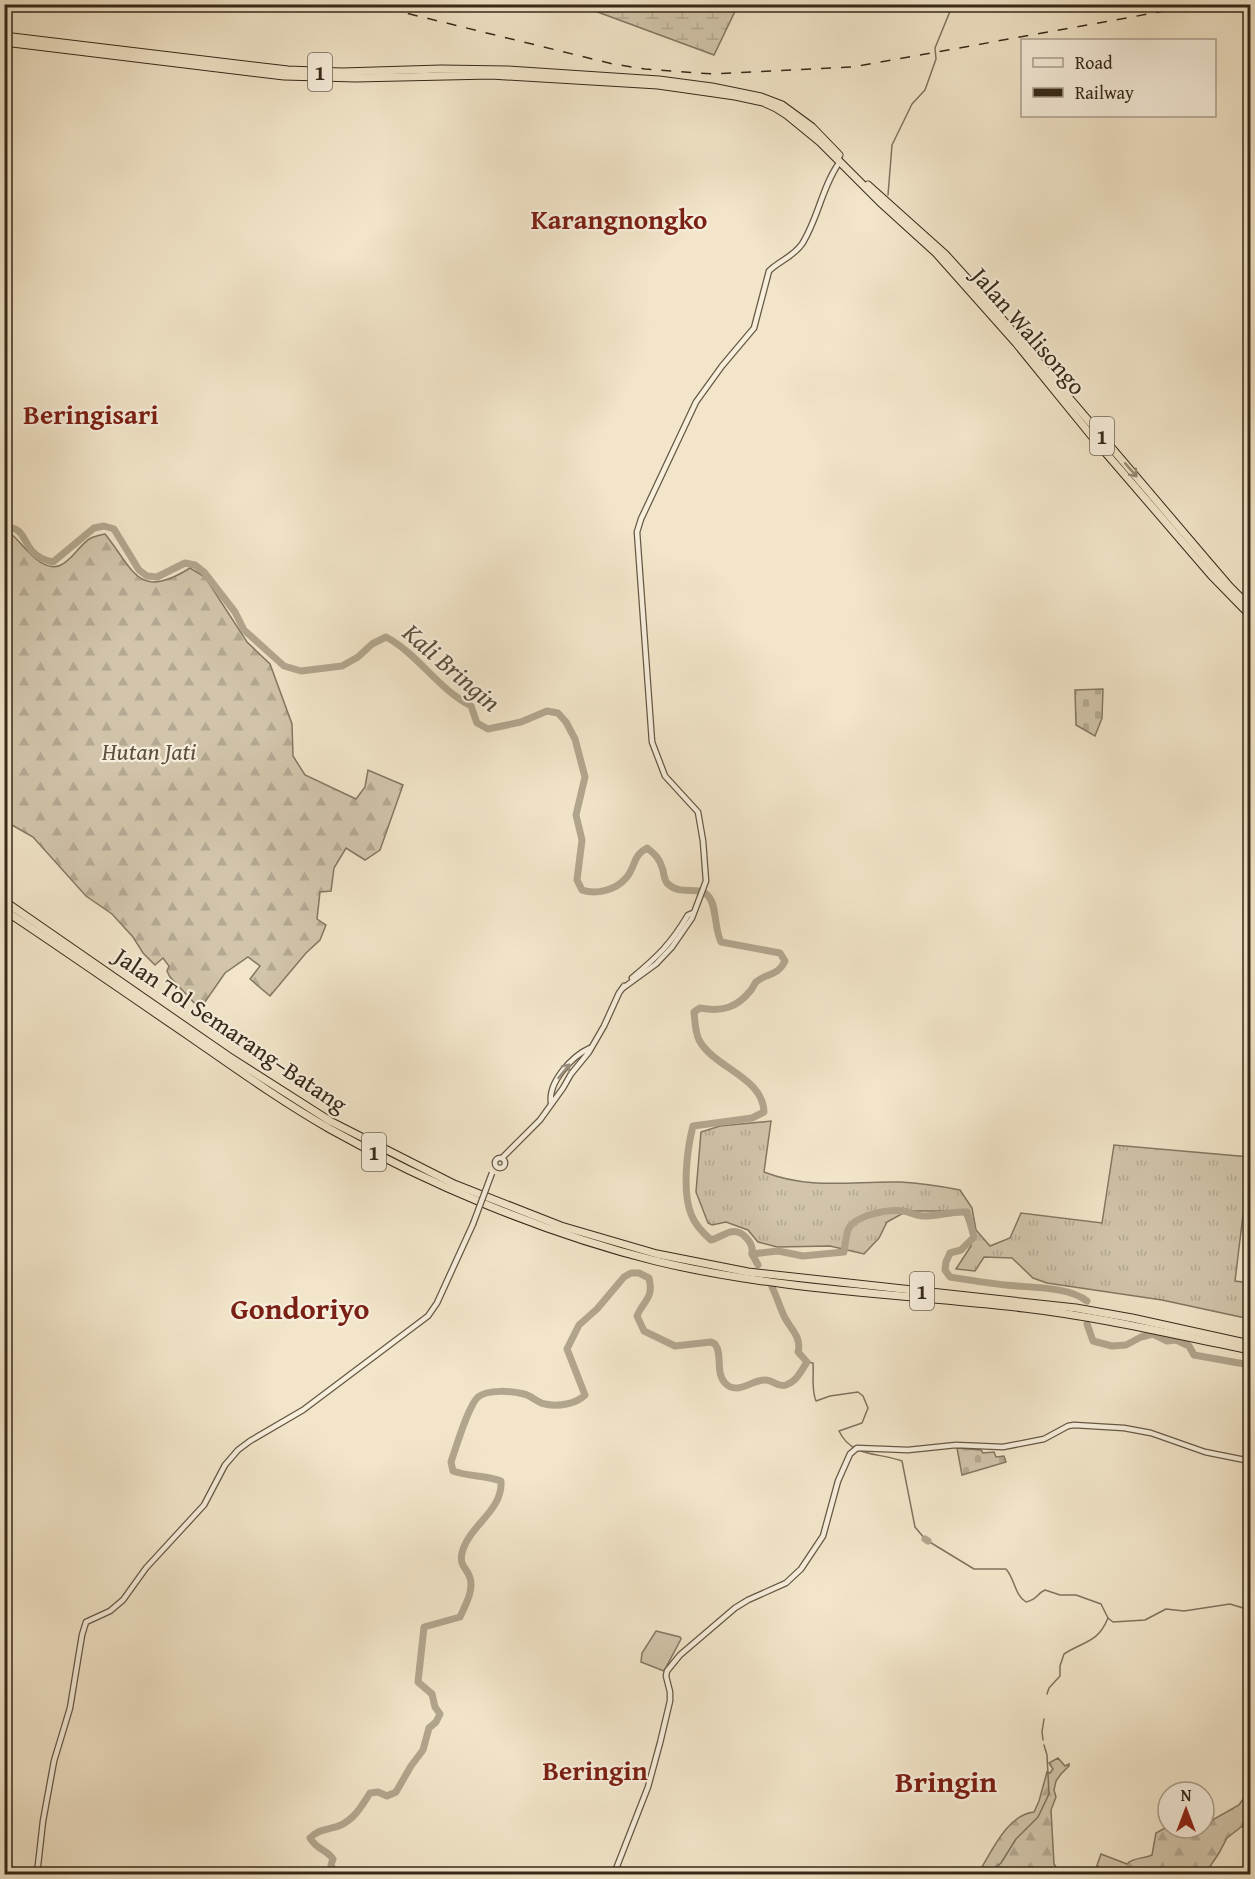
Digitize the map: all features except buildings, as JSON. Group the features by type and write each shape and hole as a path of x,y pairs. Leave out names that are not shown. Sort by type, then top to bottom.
{"highway":[{"name":"1","path":"4,36 288,70 342,72 441,69 508,70 659,80 712,87 761,97 782,105 812,127 840,160"},
{"name":"1","path":"4,42 284,76 356,78 501,75 658,85 753,100 776,108 840,160"},
{"name":"Jalan Walisongo","path":"840,160 936,253 1230,587 1251,607"},
{"name":"Jalan Walisongo","path":"1049,379 1126,478 1211,576 1251,615"},
{"name":"Jalan Tol Semarang–Batang","path":"4,901 278,1089 330,1122 379,1148 454,1184 561,1226 657,1254 750,1276"},
{"name":"Jalan Tol Semarang–Batang","path":"4,910 327,1127 397,1164 507,1213 656,1261 768,1279 1094,1314 1251,1344"},
{"name":"Jalan Tol Semarang–Batang","path":"1094,1314 1251,1350"}],"street":[{"path":"37,1875 43,1821 57,1746 70,1708 83,1626 89,1619 116,1608 139,1577 204,1505 225,1465 238,1450 303,1410 428,1316 437,1303 473,1224 496,1166 504,1167 505,1162 502,1158 540,1120 563,1089 604,1026 623,988 664,956 692,918 706,881 703,841 698,812 666,776 652,742 637,532 696,402 754,328 769,271 793,254 803,242 828,180 840,160"},
{"path":"551,1103 550,1098 561,1073 579,1055 590,1048"},
{"path":"614,1875 645,1796 658,1752 670,1701 667,1671 680,1655 735,1608 789,1580 821,1541 838,1481 852,1452 857,1448 908,1450 956,1445 1003,1447 1044,1439 1068,1426 1113,1427 1150,1433 1205,1452 1251,1461"}],"green space":[{"path":"585,4 738,5 714,55 584,7"},
{"name":"Hutan Jati","path":"9,532 32,556 54,567 68,560 91,538 105,534 131,569 139,577 148,581 159,582 190,568 205,577 247,642 270,664 292,724 293,756 305,775 356,799 365,787 368,770 403,785 380,850 365,860 346,848 334,868 331,891 320,892 317,919 326,925 320,940 270,996 250,979 260,966 248,957 225,973 200,1009 170,977 167,971 169,966 163,958 155,965 112,914 86,896 33,837 5,821 4,533"},
{"path":"1103,689 1102,718 1095,736 1076,725 1075,690"},
{"path":"771,1121 764,1172 781,1178 815,1183 900,1182 960,1190 972,1208 976,1230 990,1246 1010,1238 1021,1213 1102,1223 1114,1145 1250,1157 1235,1281 1250,1283 1250,1319 1162,1300 1047,1283 1033,1278 1012,1258 984,1257 975,1271 956,1269 971,1246 971,1231 963,1213 954,1211 907,1211 887,1222 879,1238 864,1254 830,1246 777,1247 758,1242 748,1230 726,1222 712,1225 708,1223 696,1192 701,1132 720,1126"},
{"path":"957,1448 981,1450 983,1453 994,1452 996,1457 1004,1456 1006,1462 962,1475"},
{"path":"656,1631 681,1639 664,1671 641,1662 642,1653"},
{"path":"1058,1758 1065,1766 1069,1764 1056,1781 1054,1790 1056,1797 1051,1810 1054,1864 1060,1873 1064,1874 975,1874 979,1872 1008,1827 1024,1815 1034,1812 1047,1772 1050,1773 1053,1769 1049,1763"},
{"path":"1250,1763 1250,1820 1227,1838 1205,1874 1094,1874 1101,1854 1127,1864 1132,1860 1152,1855 1156,1833 1156,1840 1216,1840 1216,1818 1239,1805 1246,1795"}],"waterway":[{"path":"888,195 892,145 912,104 925,90 936,59 935,48 953,4"},
{"name":"Kali Bringin","path":"4,527 19,531 34,553 53,562 94,528 104,526 114,529 139,570 147,576 157,577 185,563 195,565 204,572 235,612 244,630 284,666 301,671 342,666 358,657 372,644 386,637 408,653 459,699 471,706 477,723 488,729 521,722 547,711 558,713 575,739 585,777 576,815 582,840 577,880 582,890 599,892 617,886 626,878 636,858 647,848 659,860 665,880 672,887 700,891 709,897 712,901 721,942 780,953 785,961 779,970 756,982 746,996 735,1005 722,1009 700,1008 694,1012 699,1040 715,1058 756,1090 762,1100 764,1112 752,1118 693,1126 687,1158 687,1194 691,1214 702,1232 711,1240 730,1232 739,1233 749,1241 752,1254 778,1251 803,1256 844,1252 848,1230 857,1220 873,1214 897,1211 922,1216 967,1212 974,1237 961,1250 950,1253 945,1270 950,1277 1048,1288 1070,1293 1087,1301"},
{"path":"752,1254 758,1265"},
{"path":"335,1874 331,1865 333,1859 310,1838 317,1832 341,1825 350,1819 370,1793 378,1792 387,1796 396,1792 423,1750 429,1728 440,1714 435,1707 432,1694 418,1682 424,1627 460,1617 471,1588 469,1574 462,1564 462,1553 471,1534 491,1510 500,1492 501,1481 453,1471 451,1462 474,1402 482,1394 494,1392 524,1394 542,1403 555,1405 572,1403 585,1395 567,1349 579,1325 597,1309 624,1277 631,1273 639,1273 649,1278 649,1295 637,1316 644,1331 675,1346 711,1342 715,1344 719,1353 720,1374 730,1387 739,1388 764,1380 786,1385 796,1378 807,1362 798,1352 797,1338 785,1318 772,1287"},
{"name":"Kali Bringin","path":"1087,1324 1093,1341 1112,1346 1126,1345 1153,1334 1167,1341 1176,1340 1189,1346 1194,1355 1250,1365"},
{"path":"807,1362 813,1363 813,1387 816,1401 830,1396 858,1392 863,1396 868,1408 862,1423 839,1431 844,1440 858,1450 902,1461 915,1527 925,1539"},
{"path":"928,1541 974,1569 1006,1569 1019,1595 1026,1602 1045,1590 1060,1595 1076,1595 1101,1604 1108,1618 1113,1622 1145,1620 1166,1609 1184,1611 1230,1604 1243,1608 1250,1606"},
{"path":"1047,1694 1049,1688 1060,1676 1064,1654 1095,1637 1108,1618"},
{"path":"1043,1740 1044,1719"},
{"path":"988,1874 1001,1863 1016,1839 1038,1817 1049,1794 1047,1755 1044,1745"}],"railway":[{"path":"369,4 613,64 713,74 853,67 1204,4"}],"district":[{"name":"Karangnongko","path":"619,219"},
{"name":"Beringisari","path":"91,414"},
{"name":"Gondoriyo","path":"300,1308"},
{"name":"Beringin","path":"595,1770"},
{"name":"Bringin","path":"946,1781"}]}
